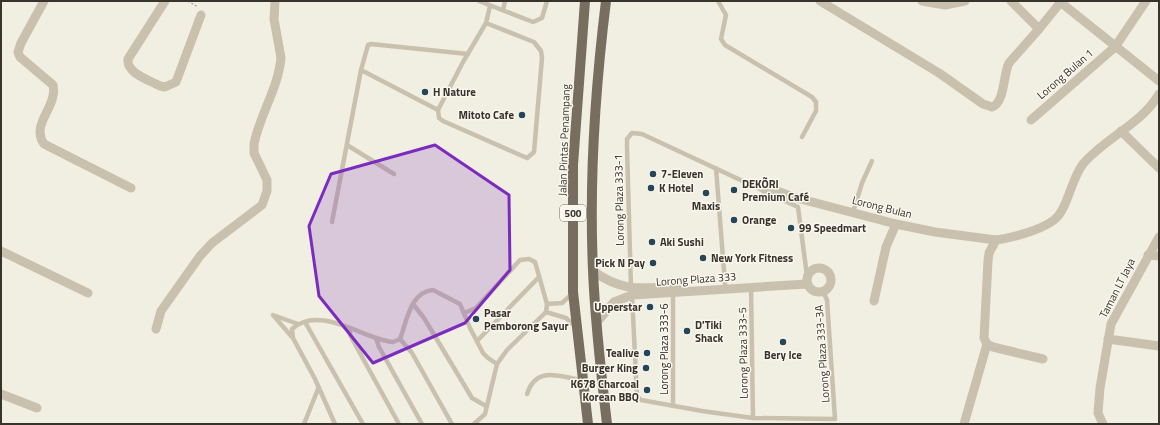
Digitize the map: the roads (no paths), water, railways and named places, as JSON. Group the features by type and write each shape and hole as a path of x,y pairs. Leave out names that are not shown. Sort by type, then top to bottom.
{"main road":[{"name":"Jalan Pintas Penampang","path":"585,1 573,157 573,292 588,424"},
{"name":"500","path":"606,1 596,103 593,179 593,271 607,424"}],"street":[{"path":"44,1 21,43 18,52 20,57 53,85 53,100 40,126 41,139 44,144 131,188"},
{"path":"166,1 128,59 131,70 160,86 165,87 176,82 202,15"},
{"path":"156,329 161,311 200,256 212,243 258,208 265,196 267,180 254,152 254,144 276,87 281,65 274,19 275,1"},
{"path":"820,1 939,73 987,106 995,106 999,102 1009,63 1039,29 1060,2 1159,81"},
{"path":"922,1 945,4 965,1"},
{"path":"1011,1 1039,29"},
{"name":"Lorong Bulan 1","path":"1031,120 1115,47 1146,1"},
{"name":"Lorong Bulan","path":"766,192 768,189 772,189 793,197 896,224 935,232 996,240 1028,232 1055,220 1082,165 1147,108 1159,94"},
{"path":"1121,131 1159,168"},
{"path":"874,301 886,247 896,224"},
{"name":"Taman LT Jaya","path":"1103,424 1098,413 1108,339 1115,316 1148,254 1159,237"},
{"path":"996,240 989,254 986,275 984,338 987,344 1002,350 1043,359"},
{"path":"1,251 88,293"},
{"path":"1148,254 1159,256"},
{"path":"815,268 823,268 830,273 831,282 830,286 823,291 815,292 806,280 815,268"},
{"name":"Lorong Plaza 333","path":"593,271 607,281 631,292 673,293 751,287 806,280"},
{"name":"Lorong Plaza 333","path":"597,322 614,302 631,292 725,284 806,280"},
{"path":"1108,339 1159,346"},
{"path":"964,424 987,344"},
{"path":"1,394 37,408"}],"lane":[{"path":"479,1 526,21 537,22 542,18 546,1"},
{"path":"503,10 504,1"},
{"path":"718,1 726,15 721,39 725,45 812,97 816,102 816,111 802,137"},
{"path":"486,23 534,42 540,51 542,58 534,152 530,156 522,158 439,118 438,110 486,23 490,6"},
{"path":"332,222 366,48 371,44 468,54"},
{"path":"361,70 438,110"},
{"name":"Lorong Plaza 333-1","path":"673,406 641,400 637,396 631,292 627,147 629,135 632,133 642,134 716,168"},
{"path":"347,145 394,174"},
{"path":"853,212 862,183 872,161"},
{"path":"716,168 798,207 806,280"},
{"path":"716,168 725,284"},
{"path":"464,313 476,308 520,260 529,258 535,262 547,304 546,312 507,350 497,364 485,414 474,424"},
{"path":"477,341 539,277"},
{"name":"Lorong Plaza 333-5","path":"751,287 753,418"},
{"path":"293,338 292,329 298,324 328,320 376,338 393,342 400,339 413,304 419,294 433,290 460,304 477,341 488,358 497,364"},
{"name":"Lorong Plaza 333-3A","path":"753,418 835,419 827,300 823,291"},
{"path":"547,304 562,302 573,292"},
{"name":"Lorong Plaza 333-6","path":"673,293 673,406"},
{"path":"413,304 424,318 472,398 486,406"},
{"path":"546,312 566,318 576,327"},
{"path":"298,324 273,316 293,338 335,424"},
{"path":"305,322 363,424"},
{"path":"350,328 350,335 398,424"},
{"path":"376,338 379,347 422,424"},
{"path":"400,339 412,353 452,424"},
{"path":"528,394 530,384 536,378 547,374 582,380"},
{"path":"304,424 318,389"},
{"path":"673,406 753,418"}],"place":[{"name":"H Nature","path":"425,92"},
{"name":"Mitoto Cafe","path":"522,115"},
{"name":"7-Eleven","path":"653,174"},
{"name":"K Hotel","path":"651,188"},
{"name":"DEKÕRI Premium Café","path":"734,190"},
{"name":"Maxis","path":"706,193"},
{"name":"Orange","path":"734,220"},
{"name":"99 Speedmart","path":"791,228"},
{"name":"Aki Sushi","path":"652,242"},
{"name":"New York Fitness","path":"703,258"},
{"name":"Pick N Pay","path":"653,263"},
{"name":"Upperstar","path":"650,307"},
{"name":"Pasar Pemborong Sayur","path":"476,319"},
{"name":"D'Tiki Shack","path":"687,331"},
{"name":"Bery Ice","path":"783,342"},
{"name":"Tealive","path":"647,353"},
{"name":"Burger King","path":"646,368"},
{"name":"K678 Charcoal Korean BBQ","path":"647,390"}]}
